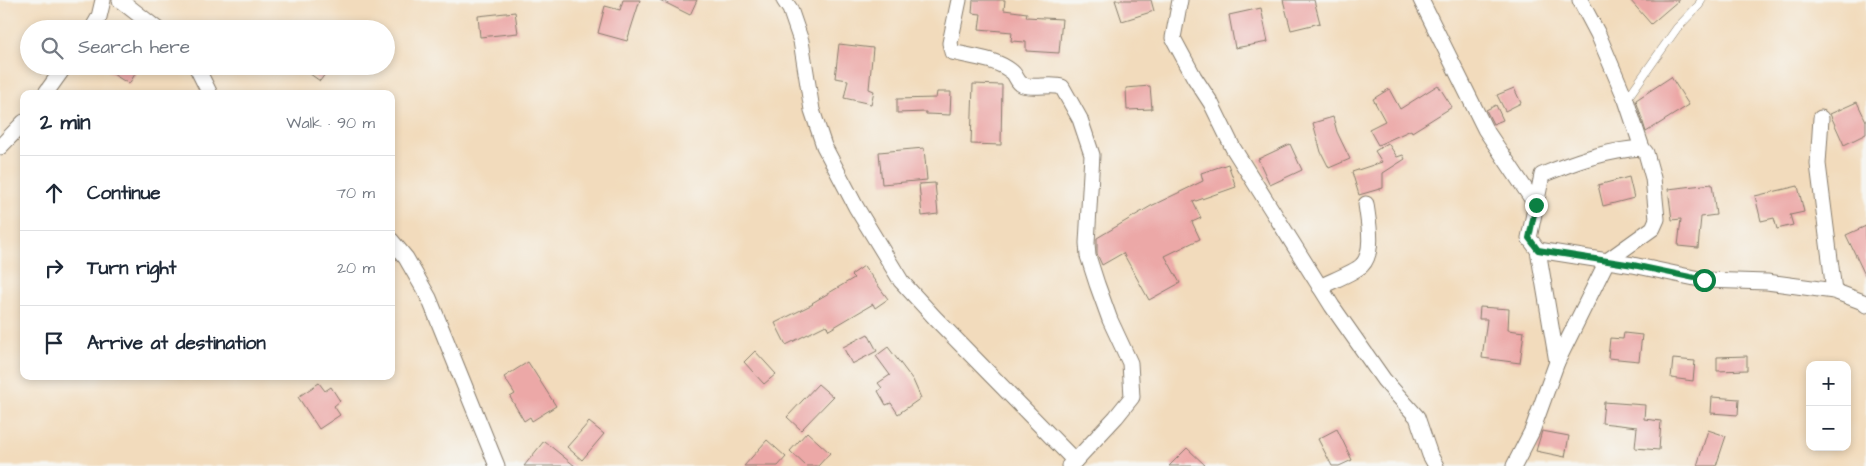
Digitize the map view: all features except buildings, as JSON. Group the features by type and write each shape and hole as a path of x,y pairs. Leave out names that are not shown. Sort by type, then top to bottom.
{"street":[{"path":"97,20 103,0"},
{"path":"120,0 146,20"},
{"path":"784,0 790,9 801,40 812,110 824,146 856,208 901,281 1072,464 1132,397 1130,363 1110,320 1088,256 1087,243 1092,155 1080,119 1062,87 1056,85 1025,86 1018,82 1013,72 994,62 952,52 950,42 959,0"},
{"path":"1180,0 1172,38 1194,78 1211,103 1233,148 1320,287 1384,380 1416,417 1436,466"},
{"path":"1421,0 1485,129 1536,205"},
{"path":"1514,466 1532,431 1556,362 1607,261 1652,228 1656,219 1653,178 1646,153 1642,148 1626,100 1598,34 1580,0"},
{"path":"47,90 58,75"},
{"path":"200,75 208,90"},
{"path":"1821,118 1818,164 1834,292"},
{"path":"0,147 20,126"},
{"path":"1556,362 1538,250 1529,238 1542,175 1576,162 1622,149 1642,148"},
{"path":"1320,287 1362,266 1367,256 1370,242 1366,204"},
{"path":"395,245 406,258 429,298 497,466"},
{"path":"1538,250 1704,280 1767,282 1834,292 1863,302 1866,305"}],"lane":[{"path":"1626,100 1677,28 1699,5 1701,0"}],"route":[{"path":"1536,205 1529,238 1538,250 1633,265 1704,280"}]}
